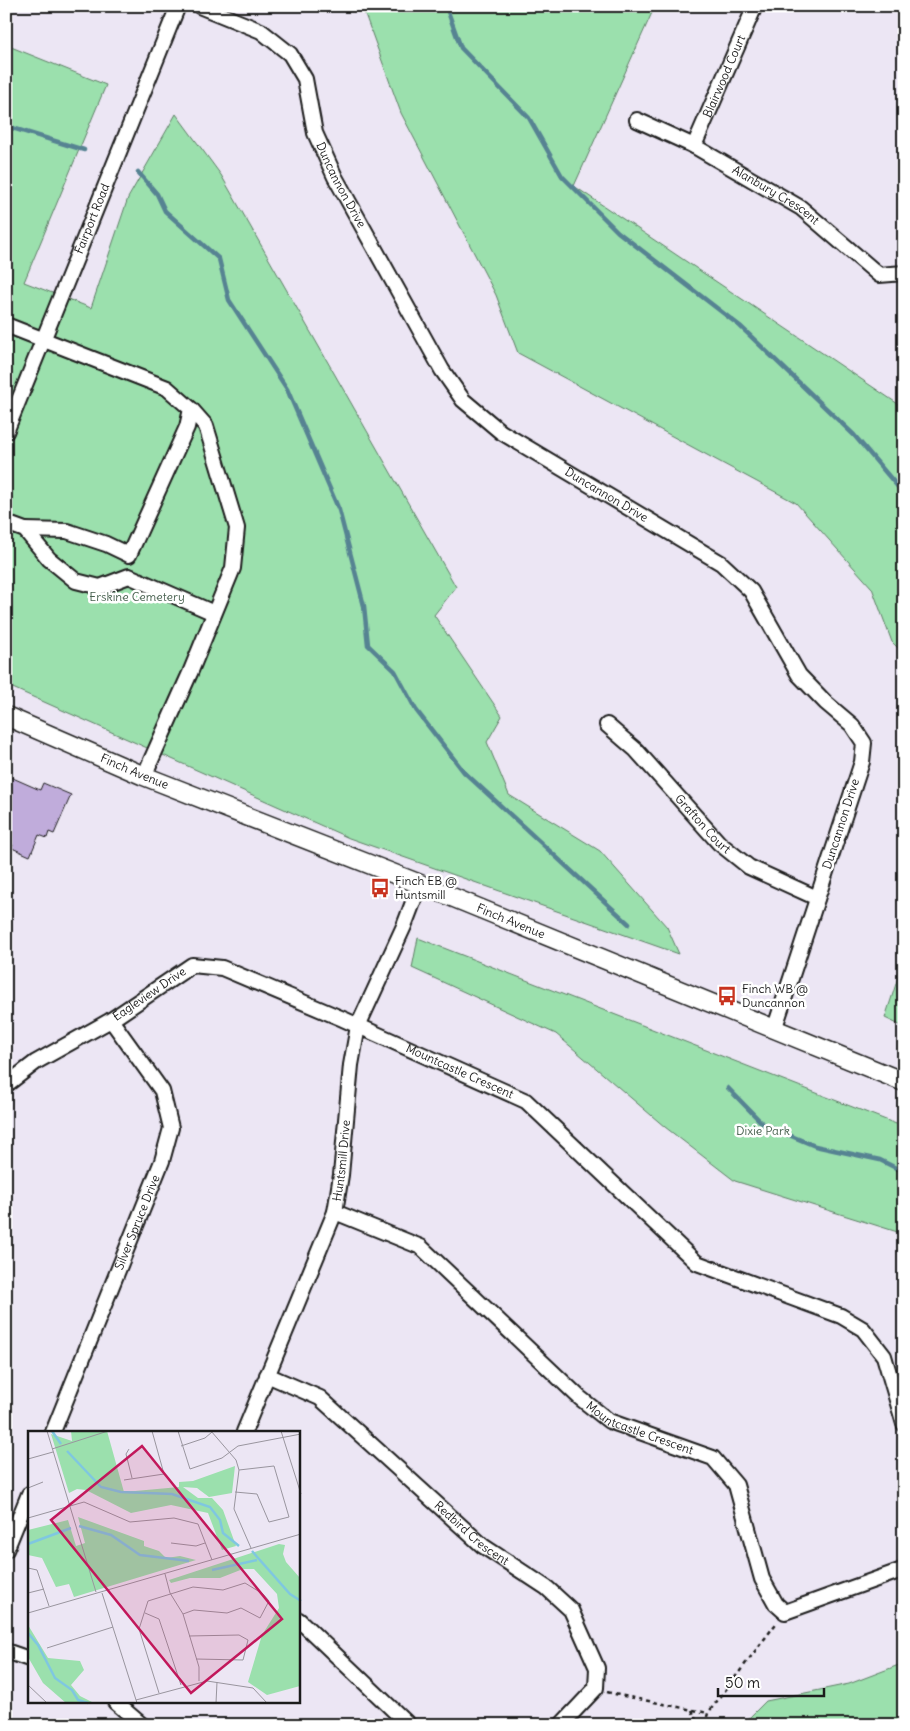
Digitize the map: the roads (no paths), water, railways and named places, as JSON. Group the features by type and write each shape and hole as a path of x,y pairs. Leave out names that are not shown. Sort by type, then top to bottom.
{"main road":[{"name":"Finch Avenue","path":"6,716 144,776 420,884 904,1082"}],"street":[{"name":"Fairport Road","path":"6,432 178,6"},
{"name":"Duncannon Drive","path":"198,6 261,31 290,54 305,79 315,133 335,177 442,370 463,400 500,432 721,563 751,591 799,675 826,703 852,725 864,743 862,762 774,1030"},
{"name":"Blairwood Court","path":"694,146 755,6"},
{"name":"Alanbury Crescent","path":"637,120 694,146 765,185 801,208 879,275 904,273"},
{"path":"6,325 167,388 191,409 206,426 237,528 233,568 190,673 144,776"},
{"path":"129,576 129,555 187,427 191,409"},
{"path":"6,523 26,530 67,531 106,544 129,555"},
{"path":"26,530 49,559 76,581 100,587 129,576 214,613"},
{"name":"Grafton Court","path":"608,725 636,750 719,843 749,868 816,898"},
{"name":"Huntsmill Drive","path":"244,1431 335,1212 341,1175 350,1065 358,1026 404,926 420,884"},
{"name":"Eagleview Drive","path":"6,1085 36,1062 111,1020 192,965 222,968 358,1026"},
{"name":"Silver Spruce Drive","path":"54,1431 162,1161 171,1128 162,1090 111,1020"},
{"name":"Mountcastle Crescent","path":"358,1026 526,1101 697,1263 841,1316 863,1329 884,1356 904,1424"},
{"name":"Mountcastle Crescent","path":"335,1212 421,1247 580,1398 610,1422 714,1458 736,1485 762,1579 776,1604 785,1612 904,1568"},
{"name":"Redbird Crescent","path":"266,1375 320,1398 483,1546 547,1588 571,1610 597,1668 596,1688 561,1725"},
{"path":"6,1550 28,1496"},
{"path":"300,1621 409,1725"},
{"path":"6,1651 28,1660"},
{"path":"117,1704 142,1725"}],"waterway":[{"path":"446,6 461,48 529,118 562,176 618,232 740,326 854,435 904,494"},
{"path":"6,126 84,150"},
{"path":"138,172 157,194 165,211 219,259 229,300 287,389 339,510 364,606 368,645 395,671 416,710 464,772 629,924"},
{"path":"728,1088 763,1124 815,1146 880,1160 904,1172"}],"place":[{"name":"Finch EB @ Huntsmill","path":"380,888"},
{"name":"Finch WB @ Duncannon","path":"727,996"}],"park label":[{"name":"Erskine Cemetery","path":"137,597"},
{"name":"Dixie Park","path":"763,1131"}]}
